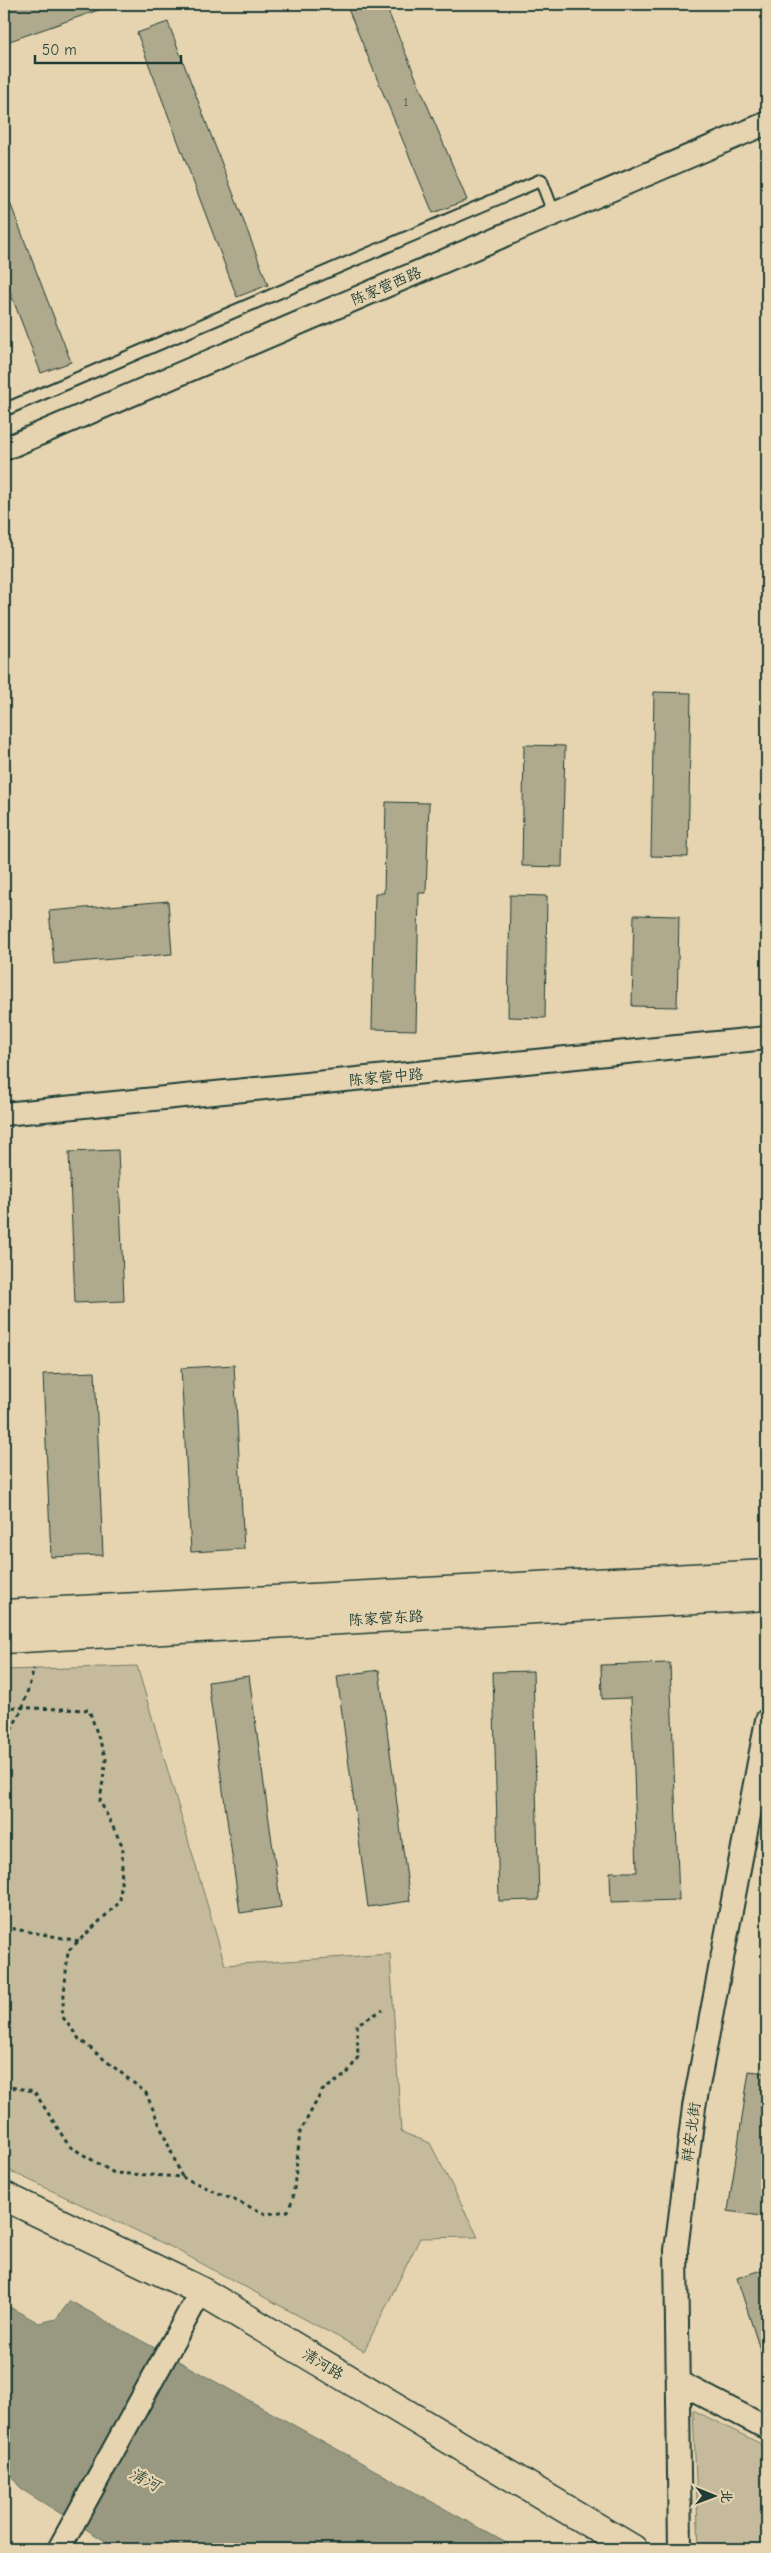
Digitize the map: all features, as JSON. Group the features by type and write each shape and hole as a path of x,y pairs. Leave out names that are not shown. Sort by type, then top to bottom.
{"street":[{"name":"陈家营西路","path":"4,449 767,123"},
{"name":"陈家营中路","path":"4,1114 596,1057 767,1038"},
{"name":"陈家营东路","path":"4,1614 767,1574"},
{"name":"陈家营东路","path":"4,1640 767,1596"},
{"name":"祥安北街","path":"680,2549 676,2250 694,2107 767,1720"},
{"name":"清河路","path":"4,2196 201,2291 633,2549"},
{"path":"59,2549 201,2291"},
{"path":"678,2382 767,2428"}],"lane":[{"path":"4,410 541,180 554,214"}],"path":[{"path":"4,1744 23,1707 34,1669"},
{"path":"4,1707 89,1710 106,1759 100,1801 123,1847 120,1902 68,1951 62,2016 79,2039 146,2093 182,2176"},
{"path":"4,1926 78,1941"},
{"path":"4,2086 34,2091 69,2146 114,2173 182,2176 266,2214 288,2211 293,2198 300,2132 322,2091 347,2074 358,2057 357,2024 383,2010"}],"shaded area":[{"path":"137,1666 225,1965 390,1954 401,2132 430,2143 478,2237 420,2238 364,2351 173,2248 4,2168 4,1670"},
{"path":"693,2410 767,2447 767,2549 699,2549"}],"water":[{"name":"清河","path":"70,2301 517,2549 118,2549 21,2489 4,2466 4,2304 39,2323 56,2319"}],"building":[{"path":"4,4 110,4 110,6 4,43"},
{"path":"346,4 385,4 467,200 433,213"},
{"path":"168,22 268,285 237,297 137,33"},
{"path":"4,187 71,362 41,373 4,276"},
{"path":"654,692 691,693 688,857 651,856"},
{"path":"524,745 565,746 562,867 522,866"},
{"path":"386,802 429,803 426,893 419,893 416,1030 372,1029 375,893 384,893"},
{"path":"510,895 547,896 545,1018 508,1017"},
{"path":"168,901 172,954 54,964 49,911"},
{"path":"634,915 679,916 677,1007 632,1006"},
{"path":"118,1150 124,1301 75,1303 69,1152"},
{"path":"234,1365 244,1549 191,1552 181,1368"},
{"path":"95,1372 103,1555 51,1557 43,1374"},
{"path":"670,1663 679,1900 611,1902 610,1872 637,1872 631,1698 602,1699 601,1665"},
{"path":"379,1670 410,1901 368,1907 337,1676"},
{"path":"533,1671 539,1900 499,1901 493,1672"},
{"path":"249,1676 281,1907 240,1913 208,1682"},
{"path":"749,2071 767,2073 767,2217 728,2211"},
{"path":"767,2268 767,2361 764,2362 737,2278"}]}
